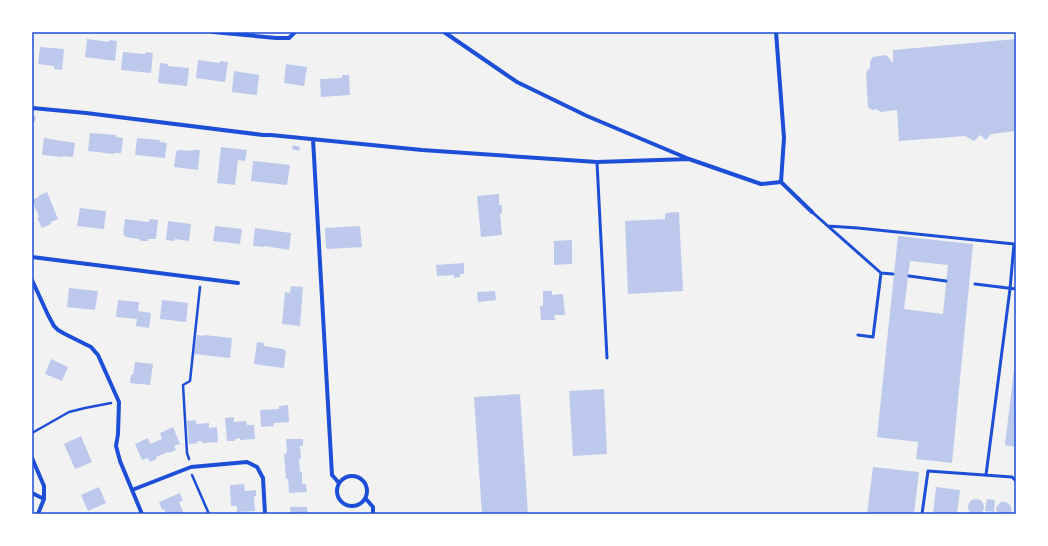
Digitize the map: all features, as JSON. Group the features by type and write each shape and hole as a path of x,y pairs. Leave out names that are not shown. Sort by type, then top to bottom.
{"street":[{"path":"213,32 289,38 295,32"},
{"path":"444,32 517,82 587,116 689,158 760,184 782,182"},
{"path":"776,32 784,138 782,182 812,212"},
{"path":"32,108 86,113 263,135 422,150 597,162 689,158"},
{"path":"313,139 332,475 339,483"},
{"path":"32,257 238,283"},
{"path":"32,280 54,326 58,330 90,347 98,355 119,402 116,446 120,461 142,514"},
{"path":"32,458 44,486 44,499 38,514"},
{"path":"132,490 191,466 247,462 257,467 263,478 265,514"},
{"path":"349,476 360,478 365,482 367,487 368,493 366,499 357,506 346,506 337,496 339,483 344,478 349,476"},
{"path":"32,493 44,499"},
{"path":"366,499 373,507 373,514"}],"lane":[{"path":"597,162 607,358"},
{"path":"812,212 881,273 893,274"},
{"path":"828,226 1014,244 1010,289 986,475"},
{"path":"858,335 873,337 881,273"},
{"path":"909,276 946,281"},
{"path":"975,284 1016,289"},
{"path":"922,514 928,471 1012,477 1016,481"}],"path":[{"path":"201,278 190,381 183,385 187,453 192,475 209,514"},
{"path":"32,433 69,412 119,402"}],"building":[{"path":"87,39 109,42 109,40 117,41 115,61 85,57"},
{"path":"1016,39 1016,131 991,134 986,140 980,135 974,141 965,136 899,141 897,110 881,112 876,109 872,110 868,107 866,74 868,69 870,69 870,61 873,57 886,55 891,62 893,62 893,50"},
{"path":"40,47 64,49 62,70 54,69 54,66 38,64"},
{"path":"123,52 145,54 146,52 153,53 151,73 121,70"},
{"path":"198,60 220,63 220,61 228,62 225,82 196,78"},
{"path":"160,63 168,64 168,66 189,68 187,86 158,83"},
{"path":"286,64 307,67 304,86 284,83"},
{"path":"234,71 259,75 257,95 232,92"},
{"path":"342,75 349,75 350,95 321,97 320,79 342,78"},
{"path":"32,116 36,116 35,122 32,122"},
{"path":"90,133 116,135 116,137 123,138 121,153 114,154 88,151"},
{"path":"44,138 75,143 73,157 42,155"},
{"path":"137,138 160,140 160,142 167,143 165,158 135,155"},
{"path":"293,145 300,147 299,151 292,149"},
{"path":"221,147 247,150 245,161 238,160 235,185 217,183"},
{"path":"178,150 200,150 198,170 174,167 176,152"},
{"path":"253,161 290,165 287,185 251,181"},
{"path":"47,192 58,219 42,228 37,218 39,217 32,200"},
{"path":"499,194 499,205 502,205 502,213 500,214 502,235 481,237 477,196"},
{"path":"80,208 106,211 104,229 77,226"},
{"path":"678,212 683,291 628,294 625,221 665,219 665,214"},
{"path":"125,219 149,222 150,219 158,220 156,239 141,241 139,239 126,237 123,234"},
{"path":"168,221 191,224 189,241 175,239 174,241 166,240"},
{"path":"215,226 242,229 240,244 213,241"},
{"path":"360,226 362,247 326,248 325,228"},
{"path":"255,228 291,233 289,250 264,246 253,246"},
{"path":"898,236 973,244 952,463 916,459 918,442 877,437","holes":["910,261 948,265 943,314 904,309"]},
{"path":"572,240 572,264 554,265 554,241"},
{"path":"464,263 464,274 460,274 460,277 454,278 454,275 437,276 436,265"},
{"path":"291,286 303,287 300,326 282,324 285,292 290,293"},
{"path":"69,288 98,291 95,310 67,307"},
{"path":"495,291 496,300 478,302 477,292"},
{"path":"543,291 552,291 552,295 563,294 565,315 554,315 555,320 541,320 540,306 543,306"},
{"path":"118,300 139,302 138,311 151,313 149,328 136,326 137,319 116,317"},
{"path":"162,300 188,303 186,322 160,319"},
{"path":"197,335 232,338 230,358 194,354"},
{"path":"257,342 264,343 264,346 283,349 286,351 284,368 254,364"},
{"path":"51,359 68,367 62,381 45,374"},
{"path":"1016,361 1016,447 1005,445"},
{"path":"135,362 153,364 150,385 130,383"},
{"path":"604,389 607,454 573,456 569,391"},
{"path":"520,394 528,514 482,514 474,397"},
{"path":"288,405 289,422 274,423 274,426 261,427 260,410 279,409 279,406"},
{"path":"234,417 234,422 246,421 247,425 254,425 255,439 240,440 240,438 235,439 235,441 227,441 225,418"},
{"path":"196,420 196,424 209,423 209,428 217,427 218,442 202,443 202,441 197,441 198,443 189,444 187,421"},
{"path":"173,427 180,444 174,446 176,450 156,457 157,459 150,462 148,458 142,460 135,444 148,438 150,444 162,439 160,433"},
{"path":"81,436 92,462 75,469 64,444"},
{"path":"286,439 303,439 303,446 300,446 301,459 299,459 300,472 302,472 302,484 306,484 307,492 289,493 284,454 287,453"},
{"path":"873,467 919,472 914,514 867,514"},
{"path":"244,484 245,491 256,490 256,496 254,496 255,511 237,512 237,506 231,506 230,485"},
{"path":"99,487 106,503 88,511 81,495"},
{"path":"936,487 960,490 957,514 933,514"},
{"path":"180,493 183,501 179,502 184,514 166,514 164,509 162,510 159,502"},
{"path":"976,499 982,501 984,507 982,513 976,515 970,513 968,507 970,501"},
{"path":"987,499 995,500 994,512 985,511"},
{"path":"1001,502 1006,502 1010,505 1012,510 1011,514 997,514 996,508"},
{"path":"290,507 307,507 308,514 291,514"}]}
